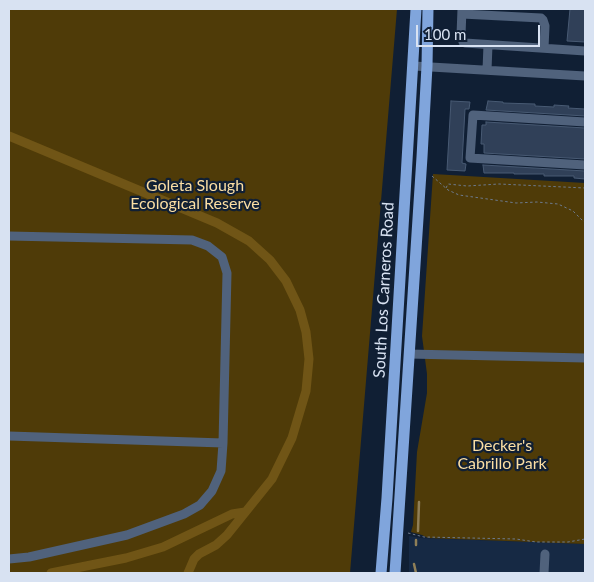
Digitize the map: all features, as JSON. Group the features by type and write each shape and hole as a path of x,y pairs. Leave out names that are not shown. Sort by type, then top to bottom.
{"main road":[{"name":"South Los Carneros Road","path":"380,573 388,498 416,9"},
{"name":"South Los Carneros Road","path":"395,573 427,66 428,9"}],"street":[{"path":"544,48 545,26 541,18 462,11 461,35 463,42 469,44 544,48 585,50"},
{"path":"487,70 488,45"},
{"path":"414,66 585,76"},
{"path":"585,122 473,115 470,158 585,165"},
{"path":"9,236 192,240 208,246 222,257 227,273 223,443 220,471 212,491 200,505 184,514 127,535 29,557 9,559"},
{"path":"409,354 585,358"},
{"path":"9,436 223,443"},
{"path":"544,573 545,554"}],"path":[{"path":"430,175 459,196 516,203 543,202 558,204 572,211 585,222"},
{"path":"446,188 448,184 585,188"},
{"path":"408,533 424,536 516,539 536,542 568,542 585,539"}],"shaded area":[{"path":"409,536 585,544 585,573 409,573"}],"green space":[{"name":"Goleta Slough Ecological Reserve","path":"9,9 397,9 350,573 9,573"},
{"name":"Decker's Cabrillo Park","path":"433,174 585,183 585,544 428,538 411,532 417,452 427,393 427,374 422,336"}],"building":[{"path":"570,9 585,9 585,42 567,41"},
{"path":"451,101 470,102 469,109 465,109 462,163 466,164 465,171 447,170"},
{"path":"488,101 535,104 535,106 569,106 568,108 585,109 585,116 486,110"},
{"path":"486,122 585,128 585,159 484,153 484,144 481,144 482,125 486,125"},
{"path":"483,165 585,171 585,179 574,178 574,176 544,176 544,174 484,173"}],"waterway":[{"path":"9,136 217,223 249,241 270,260 286,281 300,310 306,332 309,359 306,391 292,438 272,479 227,535 216,545 199,554 194,559 188,573"},
{"path":"418,531 419,502"},
{"path":"51,573 126,558 163,547 232,514 245,512"},
{"path":"416,540 416,545"},
{"path":"414,564 416,573"}]}
